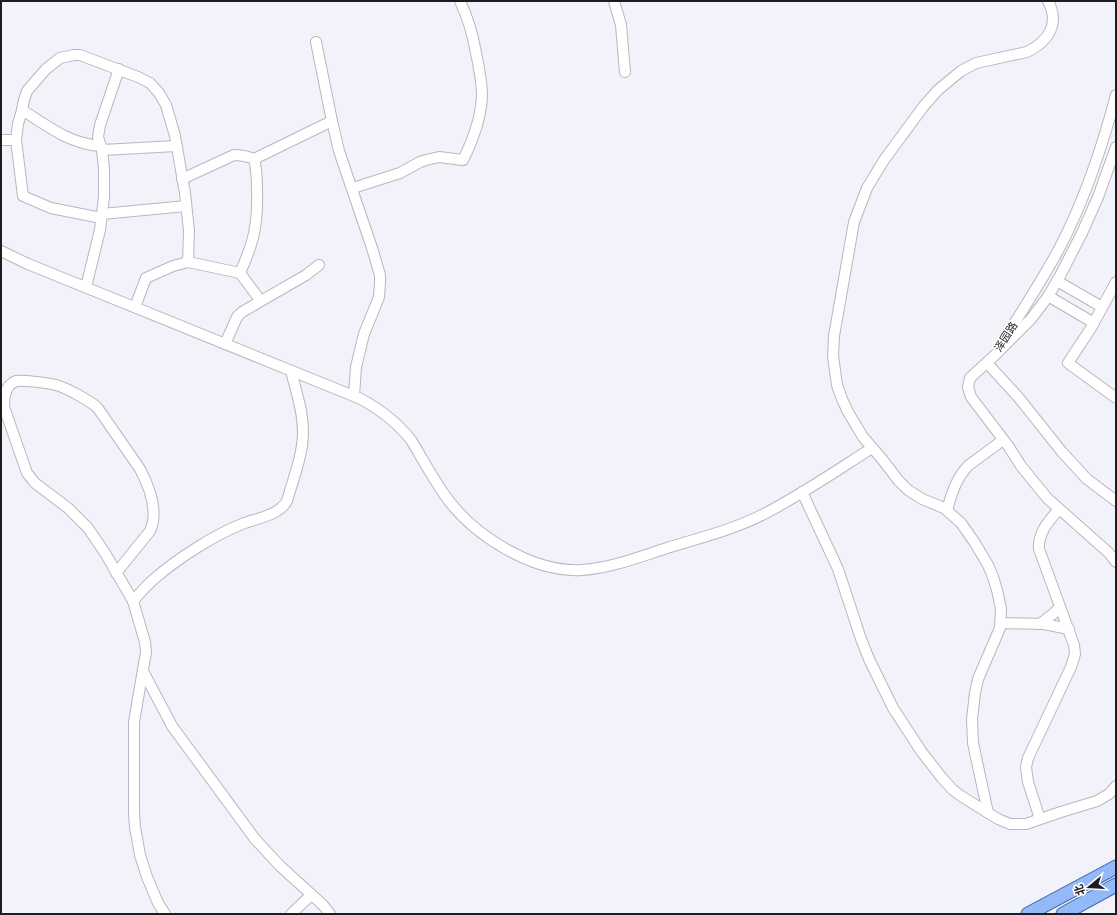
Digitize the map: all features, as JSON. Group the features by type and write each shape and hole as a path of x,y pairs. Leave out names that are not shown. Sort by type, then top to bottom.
{"main road":[{"path":"1028,914 1116,867"},
{"path":"1063,914 1116,886"}],"street":[{"path":"353,188 400,173 426,160 439,157 464,160 474,135 480,113 482,96 481,78 474,39 467,16 460,1"},
{"path":"614,1 621,25 625,72"},
{"path":"988,813 973,743 972,719 978,679 1000,628 1001,622 1000,599 993,577 988,565 969,533 947,510 938,504 922,499 908,490 898,480 855,425 837,385 833,356 834,336 854,222 867,188 884,160 923,107 946,82 960,71 986,60 1020,54 1033,49 1044,41 1048,36 1052,25 1052,13 1048,1"},
{"path":"316,42 339,151 353,188 380,275 379,297 364,334 356,367 354,396"},
{"path":"186,206 101,216 51,208 23,196 16,140 18,124 27,91 46,69 60,58 69,55 80,55 119,69 150,83 159,93 166,105 175,136 186,206 189,231 188,262"},
{"path":"86,287 100,230 104,197 104,169 98,137 100,124 119,69"},
{"name":"泽园路","path":"990,360 1035,291 1060,247 1092,176 1116,95"},
{"path":"22,110 69,139 82,144 101,148 176,146"},
{"path":"182,179 234,155 254,159 332,121"},
{"path":"1,140 16,140"},
{"name":"泽园路","path":"990,360 1031,319 1057,281 1091,213 1116,147"},
{"path":"240,273 253,238 258,209 254,159"},
{"path":"1,251 354,396 373,406 384,413 405,432 444,495 479,531 497,544 515,554 556,568 582,570 614,564 732,528 763,514 802,492 872,448"},
{"path":"135,307 146,278 173,266 188,262 240,273 260,300"},
{"path":"225,344 237,317 246,308 306,275 319,265"},
{"path":"1057,281 1102,307"},
{"path":"1116,282 1094,323 1068,363 1116,398"},
{"path":"1048,296 1094,323"},
{"path":"1116,501 1087,479 1062,452 990,360 970,378 968,382 971,397 1042,493 1109,553 1116,562"},
{"path":"133,601 154,579 194,549 236,526 276,511 285,504 302,448 303,432 301,410 291,371"},
{"path":"116,573 152,526 153,512 151,494 145,477 97,407 93,404 56,385 24,381 13,383 6,389 4,407 27,473 35,483 68,508 88,528 105,552 116,573 133,601 145,642 146,652 134,722 135,827 146,877 165,914"},
{"path":"947,510 956,481 964,470 1003,440"},
{"path":"802,492 838,569 861,640 893,708 942,778 953,790 1004,822 1026,824 1097,802 1109,794 1116,786"},
{"path":"1040,819 1028,782 1026,767 1028,758 1074,661 1075,649 1039,543 1043,530 1059,508"},
{"path":"1040,624 1060,607"},
{"path":"1001,622 1040,624 1069,629"},
{"path":"143,671 172,726 255,839 280,866 323,905 330,914"},
{"path":"291,914 311,895"}]}
